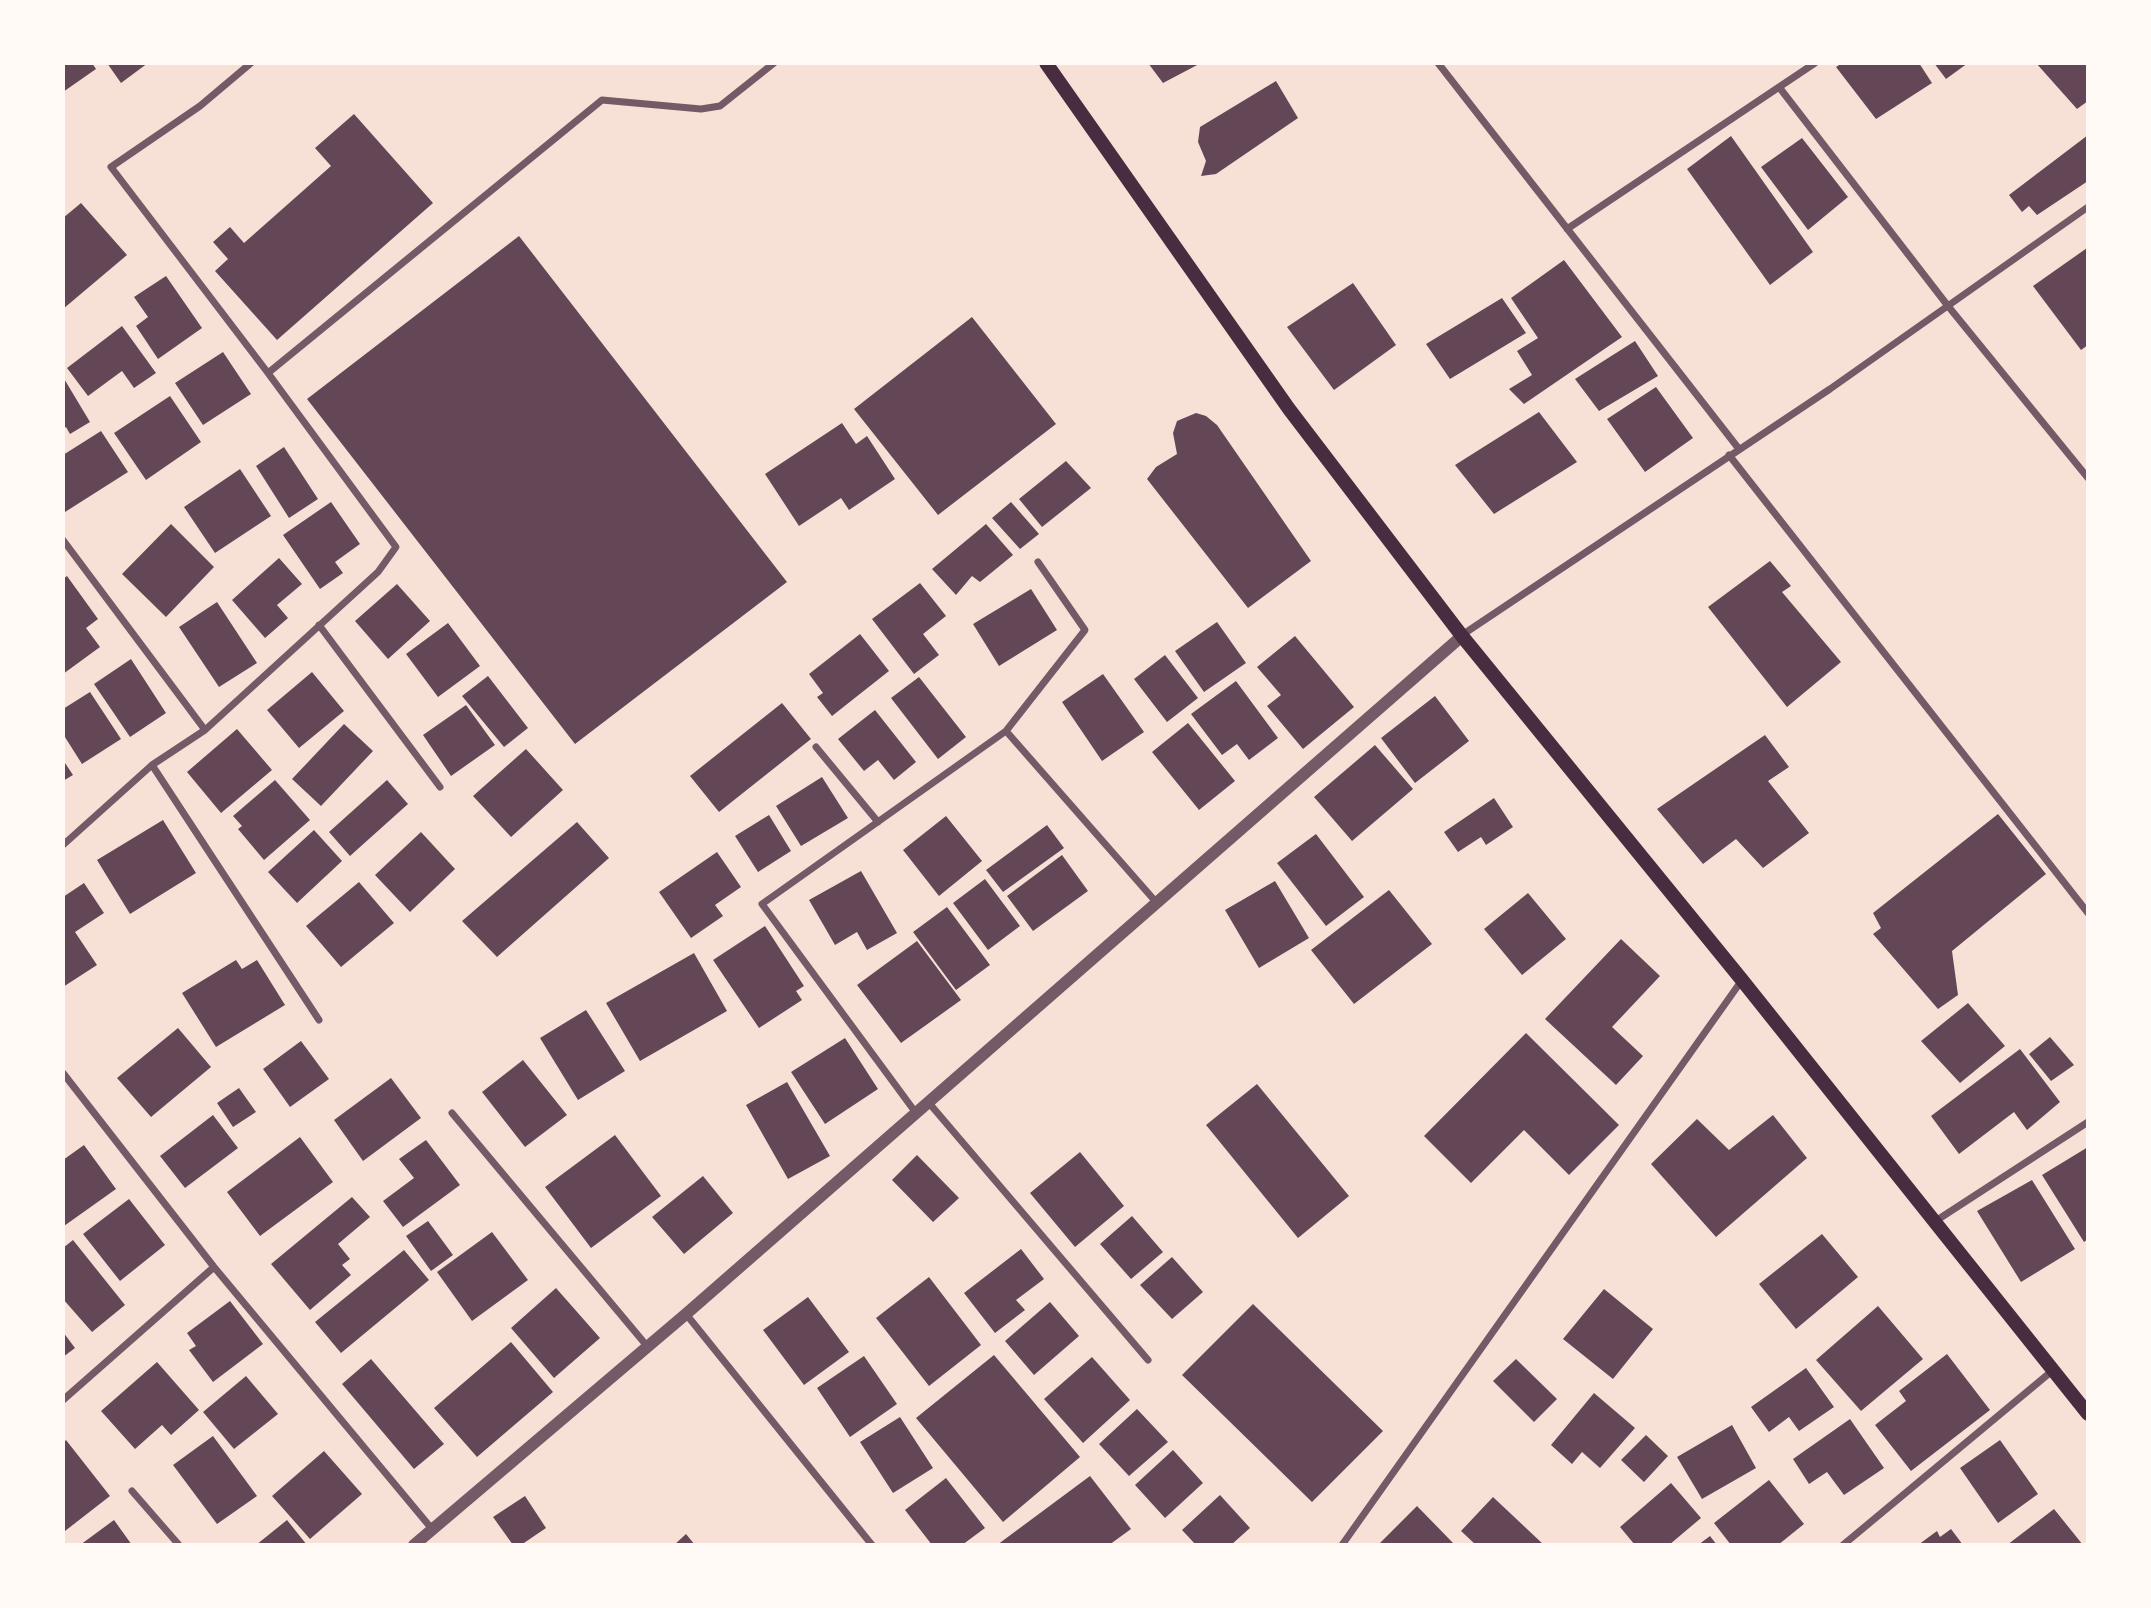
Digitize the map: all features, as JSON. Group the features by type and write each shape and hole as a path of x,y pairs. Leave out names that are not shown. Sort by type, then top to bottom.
{"main road":[{"path":"1046,63 1289,409 1462,636 1742,980 2088,1414"}],"street":[{"path":"63,845 152,765 205,730 378,572 396,547 111,167 200,106 251,63"},
{"path":"268,373 603,100 701,109 720,106 774,63"},
{"path":"1438,63 1738,449"},
{"path":"1567,229 1815,63"},
{"path":"1779,87 1948,306 2088,478"},
{"path":"414,1545 686,1314 1462,636 1830,389 2088,207"},
{"path":"1728,455 2088,913"},
{"path":"63,540 205,730"},
{"path":"916,1114 762,904 1006,731 1085,630 1038,562"},
{"path":"319,625 440,787"},
{"path":"1006,731 1156,902"},
{"path":"816,747 878,822"},
{"path":"152,765 319,1020"},
{"path":"1342,1545 1742,980"},
{"path":"63,1073 214,1266 432,1529"},
{"path":"929,1103 1148,1360"},
{"path":"452,1113 646,1346"},
{"path":"1933,1222 2088,1122"},
{"path":"63,1400 214,1266"},
{"path":"686,1314 872,1545"},
{"path":"1843,1545 2052,1371"},
{"path":"132,1491 179,1545"}],"building":[{"path":"63,63 92,63 96,69 63,92"},
{"path":"107,63 148,63 121,83"},
{"path":"1148,63 1201,63 1163,83"},
{"path":"1842,63 1919,63 1932,83 1876,119 1836,67"},
{"path":"1934,63 1968,63 1946,79"},
{"path":"2036,63 2088,63 2088,101 2077,109"},
{"path":"1276,81 1298,118 1216,174 1201,176 1206,161 1198,142 1200,127"},
{"path":"354,114 433,203 277,340 215,271 228,259 213,242 230,227 244,243 331,166 315,148"},
{"path":"2088,135 2088,181 2037,215 2029,206 2022,212 2009,195"},
{"path":"1731,136 1813,252 1770,285 1687,169"},
{"path":"1802,138 1848,197 1808,230 1761,167"},
{"path":"81,203 127,255 63,309 63,218"},
{"path":"519,236 787,582 575,744 307,399"},
{"path":"2087,248 2088,345 2081,350 2033,286"},
{"path":"1564,260 1622,337 1524,404 1509,389 1532,375 1517,351 1538,338 1511,298"},
{"path":"166,276 202,328 158,359 136,326 148,317 134,297"},
{"path":"1353,283 1396,345 1334,390 1287,327"},
{"path":"1502,298 1526,333 1450,379 1426,344"},
{"path":"972,317 1056,424 938,515 854,409"},
{"path":"122,326 156,373 134,388 122,371 88,396 67,368"},
{"path":"1635,341 1658,376 1599,411 1575,379"},
{"path":"223,352 251,394 203,425 175,383"},
{"path":"63,377 90,422 70,434 66,427 63,429"},
{"path":"1656,387 1693,438 1645,472 1607,419"},
{"path":"170,396 201,442 146,480 114,433"},
{"path":"1539,412 1577,462 1494,514 1455,465"},
{"path":"1196,413 1206,416 1217,425 1311,561 1248,608 1147,479 1156,467 1177,454 1173,433 1177,421"},
{"path":"842,423 856,444 867,436 895,479 849,510 841,498 799,526 765,474"},
{"path":"101,431 128,472 65,512 63,455"},
{"path":"284,447 318,499 289,518 256,466"},
{"path":"1066,461 1091,488 1042,527 1019,499"},
{"path":"240,469 271,516 215,553 184,507"},
{"path":"331,502 360,544 335,562 343,573 320,589 283,535"},
{"path":"1011,502 1039,534 1020,549 992,518"},
{"path":"171,524 214,567 166,617 122,574"},
{"path":"986,524 1013,555 980,582 972,576 956,595 932,569"},
{"path":"279,558 302,584 277,605 288,618 265,638 232,600"},
{"path":"1770,561 1791,586 1782,592 1841,662 1787,707 1708,607"},
{"path":"67,576 98,619 86,628 100,647 63,674 63,579"},
{"path":"920,583 946,616 923,634 939,655 914,674 872,619"},
{"path":"397,584 430,621 388,659 355,621"},
{"path":"1031,589 1057,630 999,666 973,624"},
{"path":"217,602 257,663 219,687 179,627"},
{"path":"1217,622 1246,663 1204,692 1175,651"},
{"path":"448,623 480,666 438,697 406,654"},
{"path":"860,634 889,671 832,716 817,697 823,693 809,674"},
{"path":"1295,636 1354,707 1303,749 1267,706 1281,695 1257,667"},
{"path":"1165,655 1198,698 1167,722 1134,679"},
{"path":"131,659 166,713 130,737 94,684"},
{"path":"312,672 344,711 299,748 267,710"},
{"path":"1103,674 1144,732 1102,761 1062,702"},
{"path":"488,676 528,728 504,747 462,696"},
{"path":"919,677 966,737 938,759 891,698"},
{"path":"1236,681 1278,738 1249,760 1237,744 1222,755 1191,714"},
{"path":"90,692 121,739 82,764 63,734 63,709"},
{"path":"1435,696 1469,741 1415,783 1381,738"},
{"path":"782,703 811,739 719,812 690,776"},
{"path":"466,705 495,745 451,776 423,735"},
{"path":"875,710 916,762 894,780 878,760 864,771 838,739"},
{"path":"1188,723 1235,781 1199,810 1152,752"},
{"path":"344,724 373,751 321,806 292,779"},
{"path":"237,729 272,770 221,813 187,772"},
{"path":"1765,735 1789,767 1768,781 1809,833 1763,868 1736,839 1703,864 1657,809"},
{"path":"1375,745 1413,789 1352,841 1314,797"},
{"path":"526,749 563,790 511,837 473,796"},
{"path":"63,760 73,775 63,781"},
{"path":"822,777 848,818 801,846 776,806"},
{"path":"275,780 310,820 264,860 238,829 242,826 233,816"},
{"path":"387,780 408,804 350,856 329,832"},
{"path":"1494,798 1513,827 1486,845 1481,837 1458,852 1444,832"},
{"path":"1998,814 2046,874 1952,951 1958,995 1938,1009 1873,934 1881,928 1873,913"},
{"path":"769,815 791,851 758,872 735,836"},
{"path":"946,816 982,861 939,896 903,850"},
{"path":"163,820 196,873 130,914 97,860"},
{"path":"577,822 609,858 497,957 462,921"},
{"path":"1047,825 1064,848 1003,892 986,870"},
{"path":"314,830 342,861 297,903 268,872"},
{"path":"421,832 455,869 410,912 375,875"},
{"path":"1316,834 1364,897 1326,926 1277,863"},
{"path":"717,852 741,887 715,905 723,916 691,938 659,892"},
{"path":"1062,855 1088,891 1033,931 1007,896"},
{"path":"861,871 897,933 867,950 857,932 835,945 809,900"},
{"path":"985,879 1020,926 988,950 953,903"},
{"path":"1275,881 1309,938 1259,968 1225,910"},
{"path":"359,882 394,923 341,967 306,926"},
{"path":"84,883 104,913 75,932 97,965 63,987 63,897"},
{"path":"1389,890 1432,944 1354,1004 1311,950"},
{"path":"1528,893 1566,939 1522,975 1484,929"},
{"path":"947,907 990,965 956,990 913,932"},
{"path":"765,926 804,986 796,991 802,1000 759,1028 713,960"},
{"path":"1621,939 1660,976 1612,1027 1643,1056 1616,1085 1545,1019"},
{"path":"917,941 961,1000 901,1043 857,985"},
{"path":"694,953 727,1011 640,1061 606,1003"},
{"path":"236,960 242,969 257,960 285,1005 216,1047 182,993"},
{"path":"1968,1003 2005,1046 1960,1083 1921,1041"},
{"path":"586,1010 625,1071 578,1100 540,1038"},
{"path":"178,1028 211,1067 151,1117 117,1078"},
{"path":"1526,1033 1619,1125 1569,1175 1524,1130 1471,1183 1424,1136"},
{"path":"2050,1037 2074,1065 2051,1081 2029,1054"},
{"path":"845,1038 878,1089 825,1124 791,1072"},
{"path":"301,1041 329,1079 290,1107 263,1069"},
{"path":"2020,1049 2060,1102 2027,1130 2014,1112 1959,1154 1931,1116"},
{"path":"523,1060 567,1115 525,1147 482,1092"},
{"path":"391,1078 421,1118 363,1161 334,1120"},
{"path":"787,1082 830,1156 788,1179 746,1105"},
{"path":"1257,1084 1349,1196 1298,1238 1206,1125"},
{"path":"239,1088 256,1112 233,1127 217,1103"},
{"path":"213,1115 238,1148 185,1188 160,1156"},
{"path":"1773,1115 1807,1158 1716,1237 1651,1164 1697,1119 1729,1150"},
{"path":"615,1135 661,1196 591,1248 545,1187"},
{"path":"300,1137 333,1182 260,1236 227,1192"},
{"path":"426,1140 460,1185 403,1227 383,1201 414,1178 399,1159"},
{"path":"84,1145 116,1189 64,1226 63,1160"},
{"path":"2088,1147 2088,1239 2084,1242 2042,1175"},
{"path":"1080,1152 1124,1206 1075,1247 1030,1193"},
{"path":"917,1155 959,1198 933,1222 892,1180"},
{"path":"703,1176 733,1213 684,1254 652,1217"},
{"path":"2032,1180 2075,1249 2021,1282 1977,1211"},
{"path":"352,1197 370,1217 338,1244 350,1259 342,1265 351,1275 310,1310 271,1264"},
{"path":"129,1199 165,1245 120,1281 83,1234"},
{"path":"1132,1216 1163,1252 1131,1279 1100,1244"},
{"path":"428,1221 453,1255 431,1271 406,1236"},
{"path":"492,1232 528,1280 472,1321 437,1272"},
{"path":"1822,1234 1858,1277 1796,1329 1759,1284"},
{"path":"73,1240 125,1305 92,1332 63,1299 63,1248"},
{"path":"1021,1249 1044,1279 1016,1300 1025,1310 995,1333 964,1293"},
{"path":"404,1250 429,1280 341,1353 315,1322"},
{"path":"1172,1257 1203,1292 1172,1319 1140,1285"},
{"path":"929,1277 981,1345 929,1386 876,1318"},
{"path":"556,1288 600,1338 554,1378 511,1328"},
{"path":"1604,1289 1653,1329 1613,1379 1563,1339"},
{"path":"808,1297 849,1352 804,1385 763,1330"},
{"path":"230,1301 263,1344 213,1382 189,1350 196,1346 187,1333"},
{"path":"1050,1302 1079,1336 1034,1375 1005,1341"},
{"path":"1253,1304 1383,1431 1312,1502 1182,1375"},
{"path":"1878,1306 1923,1359 1861,1411 1816,1360"},
{"path":"63,1332 75,1348 63,1357"},
{"path":"511,1342 553,1392 477,1457 434,1408"},
{"path":"1947,1354 1990,1410 1911,1471 1875,1425 1906,1401 1899,1391"},
{"path":"994,1355 1080,1457 1003,1522 916,1418"},
{"path":"864,1356 897,1404 850,1437 817,1388"},
{"path":"1092,1357 1130,1400 1083,1443 1044,1399"},
{"path":"371,1359 444,1444 414,1469 342,1384"},
{"path":"1516,1359 1557,1399 1534,1422 1493,1381"},
{"path":"157,1362 199,1410 171,1435 162,1425 135,1449 101,1411"},
{"path":"1806,1368 1834,1407 1799,1431 1789,1417 1769,1432 1751,1407"},
{"path":"246,1376 278,1414 234,1449 203,1412"},
{"path":"1594,1393 1635,1428 1600,1468 1582,1452 1572,1464 1551,1445"},
{"path":"1137,1409 1168,1442 1129,1476 1099,1444"},
{"path":"900,1417 933,1468 893,1493 860,1442"},
{"path":"1850,1419 1884,1468 1844,1495 1827,1472 1809,1484 1793,1459"},
{"path":"1732,1425 1756,1468 1702,1499 1677,1457"},
{"path":"1646,1435 1668,1456 1644,1482 1621,1460"},
{"path":"213,1436 257,1496 217,1524 173,1465"},
{"path":"66,1440 110,1496 65,1531 63,1443"},
{"path":"2000,1440 2038,1494 1998,1523 1960,1468"},
{"path":"1173,1450 1203,1483 1165,1518 1135,1485"},
{"path":"324,1451 362,1494 310,1539 272,1496"},
{"path":"1090,1476 1131,1529 1109,1545 997,1545"},
{"path":"946,1478 985,1528 962,1545 932,1545 905,1510"},
{"path":"1769,1480 1804,1524 1778,1545 1731,1545 1714,1523"},
{"path":"1671,1483 1701,1518 1669,1545 1635,1545 1620,1527"},
{"path":"1220,1495 1250,1528 1231,1545 1196,1545 1182,1530"},
{"path":"525,1496 546,1528 521,1545 513,1545 493,1517"},
{"path":"1493,1497 1544,1545 1476,1545 1461,1531"},
{"path":"1417,1506 1455,1545 1378,1545"},
{"path":"2054,1509 2083,1545 2007,1545"},
{"path":"114,1520 132,1545 80,1545"},
{"path":"287,1520 307,1545 256,1545"},
{"path":"1951,1529 1963,1545 1918,1545 1937,1531 1940,1537"},
{"path":"686,1534 695,1545 674,1545"},
{"path":"1710,1536 1717,1545 1698,1545"}]}
